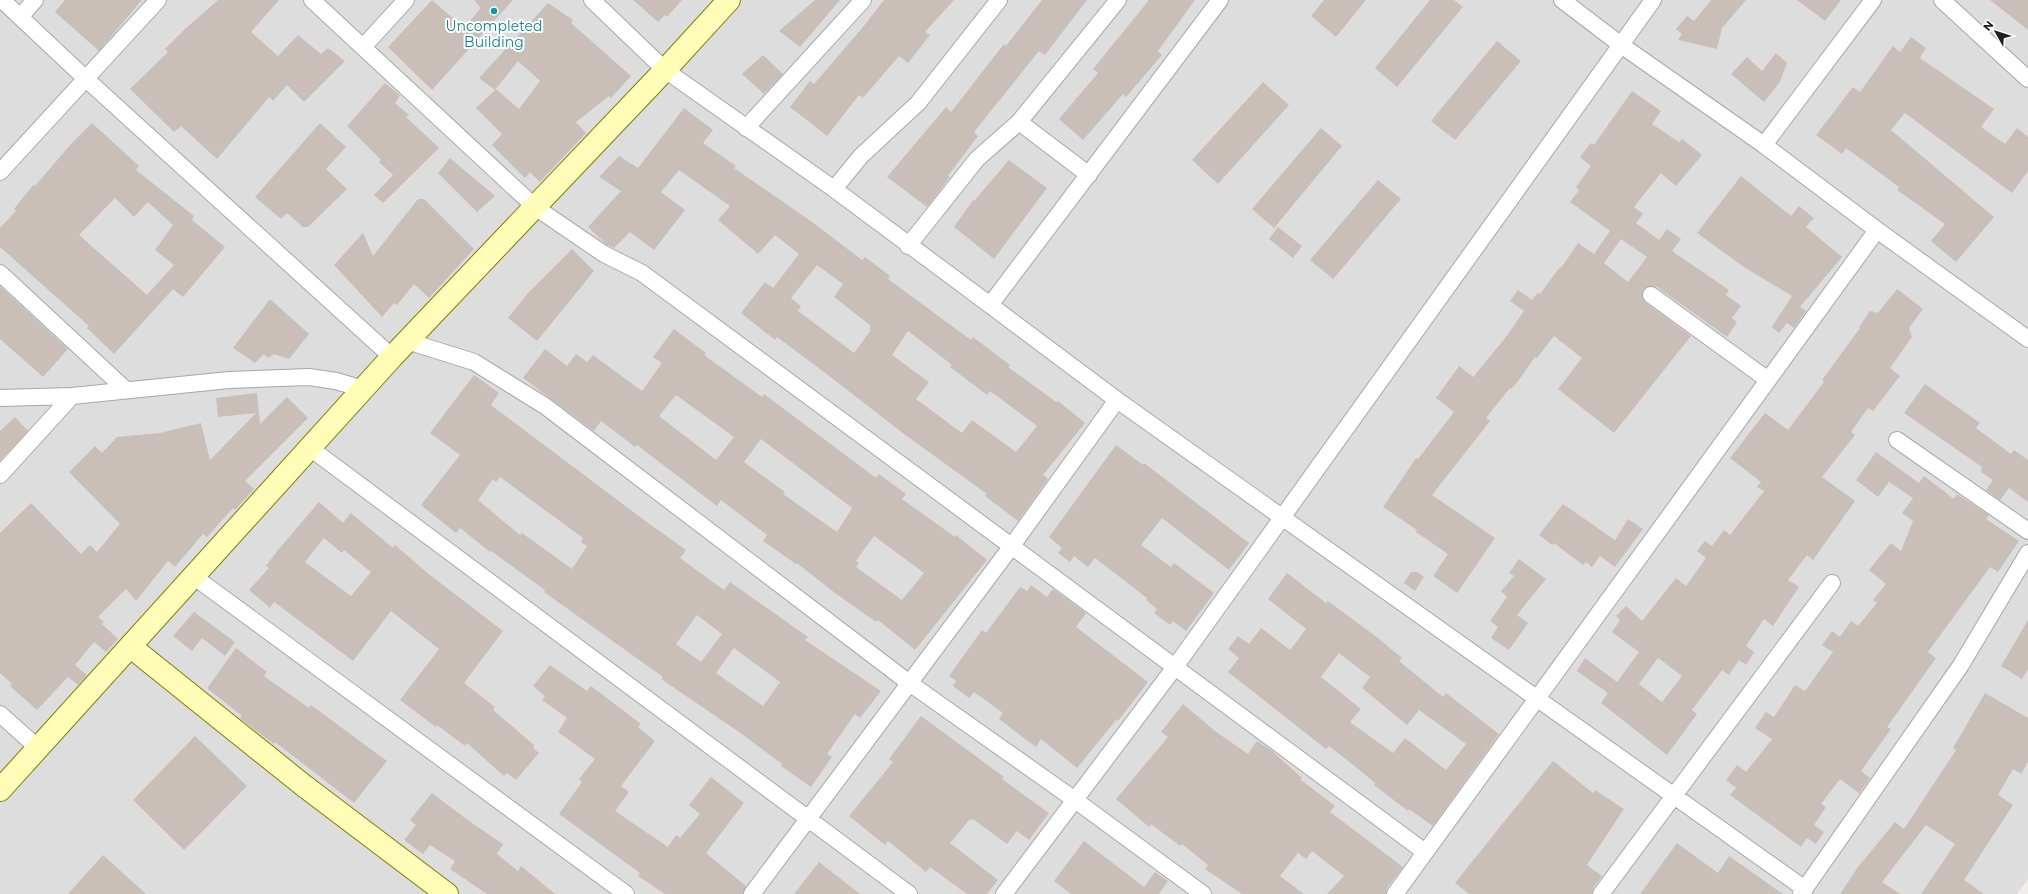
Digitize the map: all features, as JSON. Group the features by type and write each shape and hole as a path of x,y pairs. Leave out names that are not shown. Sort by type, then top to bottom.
{"street":[{"path":"2,0 86,79 392,357"},
{"path":"20,17 35,0"},
{"path":"0,172 158,0"},
{"path":"312,0 535,207 604,254 642,273 1010,547 1425,852"},
{"path":"363,47 406,0"},
{"path":"592,0 665,70 834,189 908,246 1117,400 1674,796 1803,892 1961,665 2028,553"},
{"path":"0,790 392,357 665,70 729,0"},
{"path":"746,128 863,0"},
{"path":"834,189 861,156 918,103 999,0"},
{"path":"908,246 977,159 1019,122 1118,0"},
{"path":"990,305 1220,0"},
{"path":"1562,0 1621,44 1764,145 1877,230 2028,339"},
{"path":"1004,894 1175,667 1281,516 1653,0"},
{"path":"1764,145 1874,0"},
{"path":"1942,0 2028,79"},
{"path":"1019,122 1089,175"},
{"path":"1395,894 1877,230"},
{"path":"0,273 125,390"},
{"path":"1651,295 1768,380"},
{"path":"407,341 474,362 545,406 908,682 1203,894"},
{"path":"0,398 72,396 229,380 309,377 336,381 363,389"},
{"path":"0,475 72,396"},
{"path":"752,894 908,682 1010,547 1117,400"},
{"path":"1897,440 2028,532"},
{"path":"310,448 909,894"},
{"path":"193,576 626,894"},
{"path":"1601,894 1832,583"},
{"path":"131,647 303,785 447,894"},
{"path":"0,714 38,748"}],"shaded area":[{"path":"0,0 2028,0 2028,879 2017,894 0,894"}],"building":[{"path":"65,0 142,0 99,51 55,12"},
{"path":"218,0 279,0 251,32 278,56 298,35 321,54 328,48 345,61 304,102 287,85 273,101 269,97 217,159 181,126 174,132 130,89 168,52 165,49"},
{"path":"432,0 464,28 481,8 474,0 513,0 432,90 388,47"},
{"path":"633,0 682,0 667,17 665,15 658,22"},
{"path":"815,0 840,0 800,47 779,31"},
{"path":"884,0 954,0 925,32 930,35 908,63 899,56 863,98 859,95 827,136 790,107 810,81 814,84"},
{"path":"1042,0 1087,0 1045,55 1039,51 974,132 978,136 927,207 887,177 946,107 951,112 1004,44 1006,46"},
{"path":"1149,0 1195,0 1158,51 1162,55 1126,97 1123,94 1083,140 1059,119 1098,73 1093,69"},
{"path":"1324,0 1366,0 1336,37 1311,16"},
{"path":"1430,0 1454,0 1463,7 1397,87 1375,68"},
{"path":"1711,0 1746,0 1722,28 1717,49 1678,40 1682,34 1676,29 1687,16 1694,21"},
{"path":"1797,0 1841,0 1825,21"},
{"path":"1990,0 2028,0 2028,30"},
{"path":"548,3 573,20 571,23 631,76 611,98 609,96 576,122 586,133 540,182 530,172 525,178 492,145 502,134 476,108 495,90 479,78","holes":["518,61 540,81 519,109 496,89 495,90"]},
{"path":"1911,37 1926,48 1920,58 1994,109 1981,127 2005,144 2017,128 2028,137 2028,171 2012,193 1905,113 1891,130 1994,217 1956,262 1931,241 1945,224 1897,190 1899,187 1846,148 1842,154 1816,135 1853,87 1860,92 1893,46 1900,52"},
{"path":"1497,41 1521,61 1455,140 1431,121"},
{"path":"1776,53 1787,63 1780,82 1764,102 1731,74 1747,57 1762,71"},
{"path":"763,55 783,74 764,94 742,74"},
{"path":"1263,82 1289,105 1218,184 1192,160"},
{"path":"385,83 400,95 395,103 409,115 406,117 439,148 383,203 374,195 393,175 379,162 381,160 347,126"},
{"path":"1632,91 1661,111 1652,124 1679,142 1682,139 1702,155 1676,186 1661,173 1634,207 1643,214 1636,223 1659,240 1667,229 1681,239 1672,251 1729,290 1726,295 1741,306 1732,318 1737,322 1727,337 1657,287 1652,286 1644,289 1642,294 1645,302 1691,336 1614,433 1558,389 1582,358 1554,336 1537,358 1535,357 1518,381 1511,389 1510,388 1486,418 1490,421 1432,495 1495,538 1457,593 1433,576 1448,554 1416,532 1417,530 1383,507 1416,458 1418,459 1454,412 1436,398 1459,366 1473,377 1506,337 1524,311 1510,301 1518,290 1532,300 1538,292 1540,294 1560,267 1561,268 1578,243 1594,254 1610,231 1570,202 1579,190 1576,187 1591,166 1580,157 1591,143 1594,145","holes":["1621,239 1647,257 1628,282 1604,263"]},
{"path":"684,108 713,130 703,143 736,166 734,168 815,224 862,260 865,257 890,276 888,279 971,340 973,337 1010,365 1008,367 1056,402 1058,401 1085,423 1043,475 1048,479 1018,521 985,496 987,494 904,434 777,337 775,340 741,313 765,282 773,288 799,254 775,235 758,254 718,220 730,206 679,170 661,192 685,210 654,250 630,232 614,248 606,244 588,227 621,191 599,177 619,156 638,168","holes":["817,265 843,284 834,297 871,326 869,329 871,330 854,353 798,311 801,306 791,298","908,331 952,365 950,367 987,395 990,391 1037,426 1016,452 972,420 962,433 916,399 929,382 892,355"]},
{"path":"92,123 139,166 136,170 194,216 192,220 225,247 183,297 173,289 114,354 87,328 89,326 0,247 0,228 16,211 14,209 33,185 35,186 71,144","holes":["115,198 134,217 148,202 173,225 155,250 174,265 147,295 79,235"]},
{"path":"320,123 346,147 326,169 347,189 308,227 303,227 287,213 281,219 255,197"},
{"path":"1321,128 1342,146 1274,228 1252,209"},
{"path":"450,158 495,196 477,212 438,173"},
{"path":"1009,160 1047,188 994,259 954,227 973,200 974,201"},
{"path":"1741,176 1791,216 1799,206 1814,218 1806,227 1842,257 1800,307 1806,311 1794,328 1787,323 1779,333 1772,327 1792,296 1744,267 1697,233"},
{"path":"1378,180 1401,199 1333,279 1310,260"},
{"path":"418,199 424,199 474,249 429,298 414,284 397,305 394,303 382,317 334,265 363,233 373,256"},
{"path":"1278,227 1302,246 1293,258 1269,239"},
{"path":"572,249 594,271 537,341 508,318 528,293"},
{"path":"0,286 68,349 43,377 0,339"},
{"path":"1897,289 1923,309 1909,328 1912,337 1890,368 1900,376 1873,411 1868,408 1851,432 1855,435 1822,477 1855,501 1813,560 1807,555 1788,580 1799,587 1773,626 1764,619 1746,646 1754,652 1746,665 1739,660 1729,675 1722,670 1692,710 1697,714 1667,755 1601,703 1608,693 1577,671 1585,658 1617,682 1639,652 1612,632 1620,620 1616,616 1626,606 1642,621 1676,578 1686,586 1706,558 1697,551 1705,541 1712,546 1724,530 1730,535 1764,491 1757,487 1761,482 1730,458 1765,413 1788,430 1824,382 1822,380 1860,328 1859,327 1870,311 1878,313","holes":["1658,658 1682,676 1662,702 1639,684"]},
{"path":"270,299 309,334 289,359 274,354 268,358 264,354 255,363 233,348"},
{"path":"674,329 706,353 704,355 762,397 764,394 876,478 879,474 906,494 902,499 955,537 956,535 987,560 915,650 878,620 876,622 835,593 797,563 796,564 763,541 767,535 721,500 717,506 637,445 635,447 601,421 594,431 523,378 545,349 567,366 576,354 587,362 593,355 642,391 662,363 653,357","holes":["676,395 734,437 716,460 659,416","761,439 852,508 837,532 783,494 785,492 744,462","874,536 924,573 902,600 856,567 859,563 856,561"]},
{"path":"474,375 499,393 491,405 686,550 680,558 724,590 730,582 808,637 805,640 881,691 860,718 855,714 827,754 832,757 811,787 781,766 782,764 742,734 661,679 663,677 544,592 545,590 491,551 490,552 460,528 456,533 421,505 460,455 430,433","holes":["500,477 583,538 581,542 587,546 572,569 522,533 520,535 478,500 493,479 496,482","697,615 722,634 701,662 676,644","734,648 780,682 763,706 716,673"]},
{"path":"1925,384 1980,423 1976,428 2011,454 2014,450 2028,460 2028,502 2009,488 2000,500 1986,490 1993,480 1981,472 1982,467 1904,413"},
{"path":"257,393 260,424 287,397 308,418 245,481 254,489 235,510 233,508 207,537 203,534 175,567 168,561 136,601 126,589 98,617 104,622 102,624 118,639 106,652 94,642 75,665 87,675 78,685 68,677 37,710 10,686 12,684 0,673 0,533 31,503 81,554 90,545 97,552 120,524 69,472 95,446 102,453 117,437 160,433 201,423 210,460 256,413 218,417 216,398"},
{"path":"15,417 28,431 0,461 0,431"},
{"path":"1116,445 1143,465 1144,463 1249,543 1229,570 1162,518 1141,545 1171,567 1174,563 1214,593 1186,631 1173,621 1170,625 1154,613 1157,609 1146,600 1147,598 1095,558 1088,567 1074,556 1070,562 1058,553 1062,548 1049,537"},
{"path":"1876,452 1919,483 1924,476 1954,499 1957,494 1989,515 1986,519 2019,541 1998,572 1990,567 1928,652 1936,658 1887,727 1891,729 1861,771 1870,778 1860,794 1840,779 1821,804 1826,807 1814,825 1824,832 1816,844 1807,838 1801,847 1730,795 1736,788 1726,780 1737,765 1746,772 1772,739 1755,728 1766,712 1774,717 1795,685 1805,691 1833,652 1822,645 1832,631 1840,637 1851,621 1858,626 1877,603 1873,600 1886,584 1869,570 1891,543 1901,551 1913,521 1902,513 1913,498 1889,482 1878,497 1856,480"},
{"path":"319,502 343,523 351,513 393,548 395,545 430,575 503,631 464,683 495,707 493,710 534,745 533,748 539,753 516,780 507,773 504,776 467,743 465,746 437,725 436,727 400,700 439,649 391,611 353,661 274,602 270,608 249,590 269,568 266,566","holes":["324,538 342,553 344,550 371,572 351,596 305,562"]},
{"path":"1563,504 1615,540 1628,519 1643,529 1615,567 1600,556 1592,567 1586,562 1583,565 1554,543 1552,545 1539,535"},
{"path":"1519,559 1546,579 1517,615 1528,623 1509,650 1491,638 1498,627 1490,621 1507,597 1501,591 1514,576 1509,573"},
{"path":"1411,572 1417,572 1424,577 1415,591 1404,583"},
{"path":"1287,573 1326,603 1328,601 1378,638 1402,658 1399,661 1443,697 1446,693 1499,734 1433,826 1409,809 1408,811 1374,785 1375,783 1329,746 1326,749 1228,672 1239,658 1228,649 1238,636 1249,644 1261,628 1290,650 1306,629 1268,599","holes":["1339,653 1370,677 1362,688 1407,725 1419,710 1466,744 1446,770 1405,738 1393,753 1350,722 1361,709 1321,677"]},
{"path":"1031,585 1047,597 1053,589 1086,613 1076,627 1148,682 1118,721 1116,720 1077,768 1041,739 1036,747 999,719 1003,713 974,692 969,698 953,686 956,681 949,676 982,630 986,633 1020,587 1027,591"},
{"path":"194,612 235,642 225,656 202,638 192,651 173,636"},
{"path":"2028,620 2028,669 2022,679 2001,666"},
{"path":"236,648 267,672 264,676 309,708 311,705 387,761 354,803 275,742 274,744 246,723 240,718 242,716 208,689"},
{"path":"550,665 587,691 591,686 641,724 638,727 655,741 621,786 629,792 615,811 668,847 676,835 680,838 700,814 689,805 711,777 744,803 706,853 746,886 743,894 665,894 638,876 640,873 559,814 582,782 579,779 595,759 558,732 567,718 542,700 545,696 533,686"},
{"path":"1985,693 2028,718 2028,762 2021,774 2013,769 1998,795 2013,805 1964,880 1984,894 1921,894 1955,844 1926,825 1882,882 1900,894 1840,894 1858,867 1895,822 1904,829 1956,750 1953,748"},
{"path":"1183,704 1215,731 1248,754 1257,741 1271,750 1302,778 1301,780 1335,806 1330,812 1403,867 1387,888 1386,894 1327,894 1344,876 1312,851 1306,859 1298,853 1280,876 1304,894 1242,894 1205,869 1208,865 1182,844 1180,846 1151,824 1149,827 1116,799 1168,737 1161,732"},
{"path":"921,716 1004,777 1002,779 1049,813 1029,840 1017,831 1007,844 973,819 970,819 950,843 998,880 987,894 967,894 930,867 926,872 888,841 885,845 849,816 893,762 889,759"},
{"path":"195,736 247,786 184,850 133,800"},
{"path":"1553,761 1593,793 1595,790 1624,809 1587,865 1602,876 1593,888 1592,894 1469,894 1455,883"},
{"path":"432,793 503,844 497,854 518,871 521,866 555,894 487,894 450,869 455,861 430,845 423,854 404,840 416,825 410,820"},
{"path":"1084,841 1144,887 1155,872 1168,881 1159,894 1071,894 1054,881"},
{"path":"1677,843 1718,873 1729,856 1783,894 1640,894"},
{"path":"103,855 146,894 68,894"},
{"path":"819,862 860,894 794,894"}],"place":[{"name":"Uncompleted Building","path":"494,11"}]}
